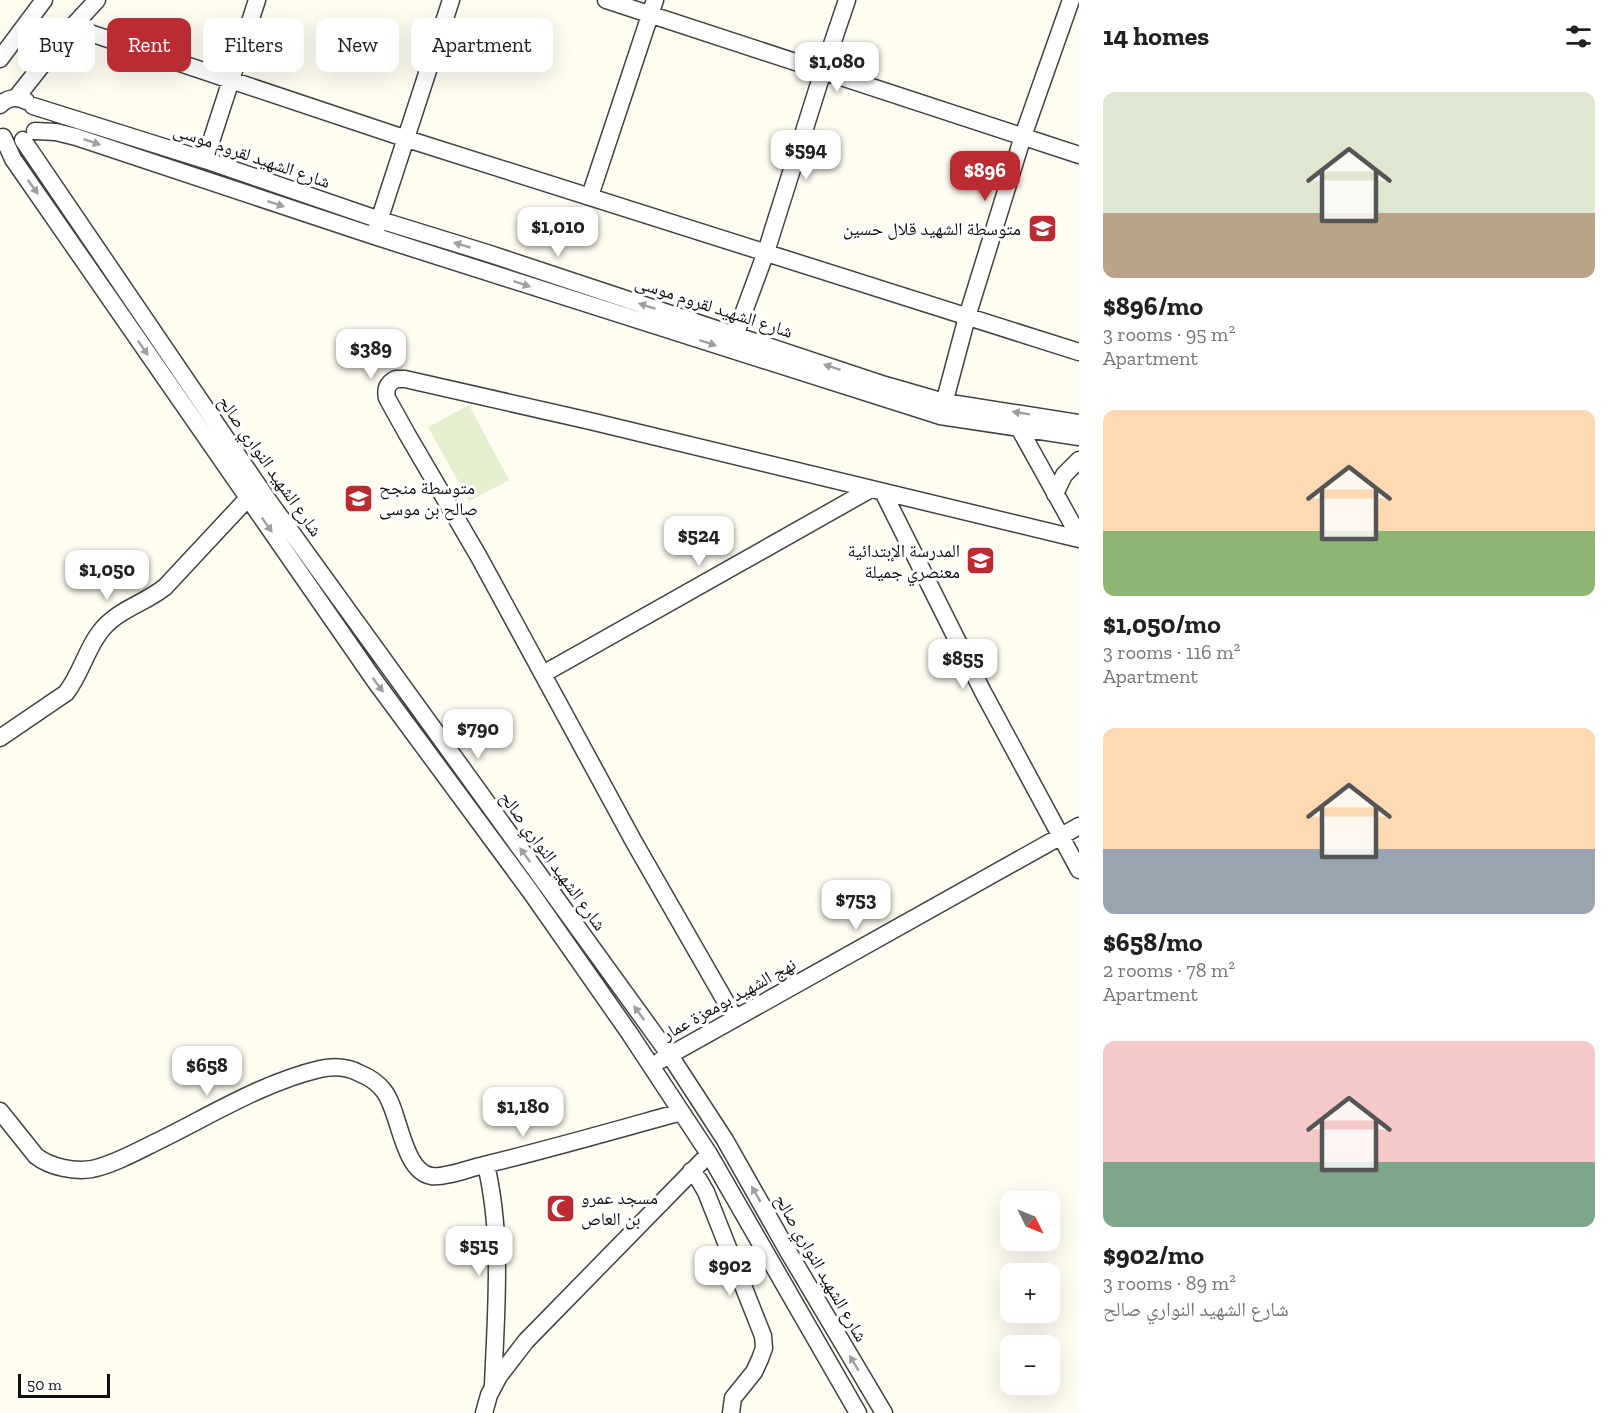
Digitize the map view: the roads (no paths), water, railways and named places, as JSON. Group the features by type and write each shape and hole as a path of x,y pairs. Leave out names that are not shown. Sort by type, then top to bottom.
{"street":[{"path":"0,59 44,0"},
{"path":"80,18 97,0"},
{"path":"205,160 257,0"},
{"path":"374,236 451,0"},
{"path":"606,0 653,7 823,71 1079,155"},
{"path":"733,343 766,252 823,71 848,0"},
{"path":"942,409 1023,136 1071,0"},
{"path":"590,196 653,7"},
{"path":"95,35 406,139 1079,351"},
{"path":"0,105 16,98 37,72"},
{"name":"شارع الشهيد لقروم موسى","path":"16,98 23,99 33,106 487,253 733,343"},
{"path":"29,135 38,118 33,106"},
{"name":"شارع الشهيد لقروم موسى","path":"2,135 16,141 29,135 56,132 76,136 374,236 733,343 942,409 1019,428 1079,437"},
{"name":"شارع الشهيد النواري صالح","path":"2,135 13,159 375,681 530,891 651,1066 709,1154 858,1413"},
{"name":"شارع الشهيد النواري صالح","path":"29,135 268,500 669,1054 725,1140 884,1413"},
{"path":"735,1018 634,842 479,557 387,398 388,385 396,379 405,379 1079,537"},
{"name":"شارع الشهيد لقروم موسى","path":"942,409 1079,423"},
{"path":"1019,428 1079,537"},
{"path":"1055,494 1064,475 1079,460"},
{"path":"543,674 877,491"},
{"path":"877,491 1079,870"},
{"path":"0,738 66,693 100,631 115,616 150,598 165,587 248,498"},
{"name":"نهج الشهيد بومعزة عمار","path":"651,1066 1079,826"},
{"path":"0,1111 36,1156 43,1161 61,1167 90,1169 146,1147 284,1079 321,1069 344,1067 363,1074 383,1089 391,1103 411,1160 424,1173 432,1176 518,1158 681,1112"},
{"path":"484,1413 489,1395 510,1359 709,1154"},
{"path":"486,1165 494,1212 497,1249 493,1388"},
{"path":"691,1171 706,1192 763,1336 764,1348 760,1359 754,1372 733,1398 731,1413"},
{"path":"823,1352 841,1341"}],"place":[{"name":"متوسطة الشهيد قلال حسين","path":"1042,229"},
{"name":"متوسطة منجح صالح بن موسى","path":"358,498"},
{"name":"المدرسة الإبتدائية معنصري جميلة","path":"981,561"},
{"name":"مسجد عمرو بن العاص","path":"560,1208"}]}
